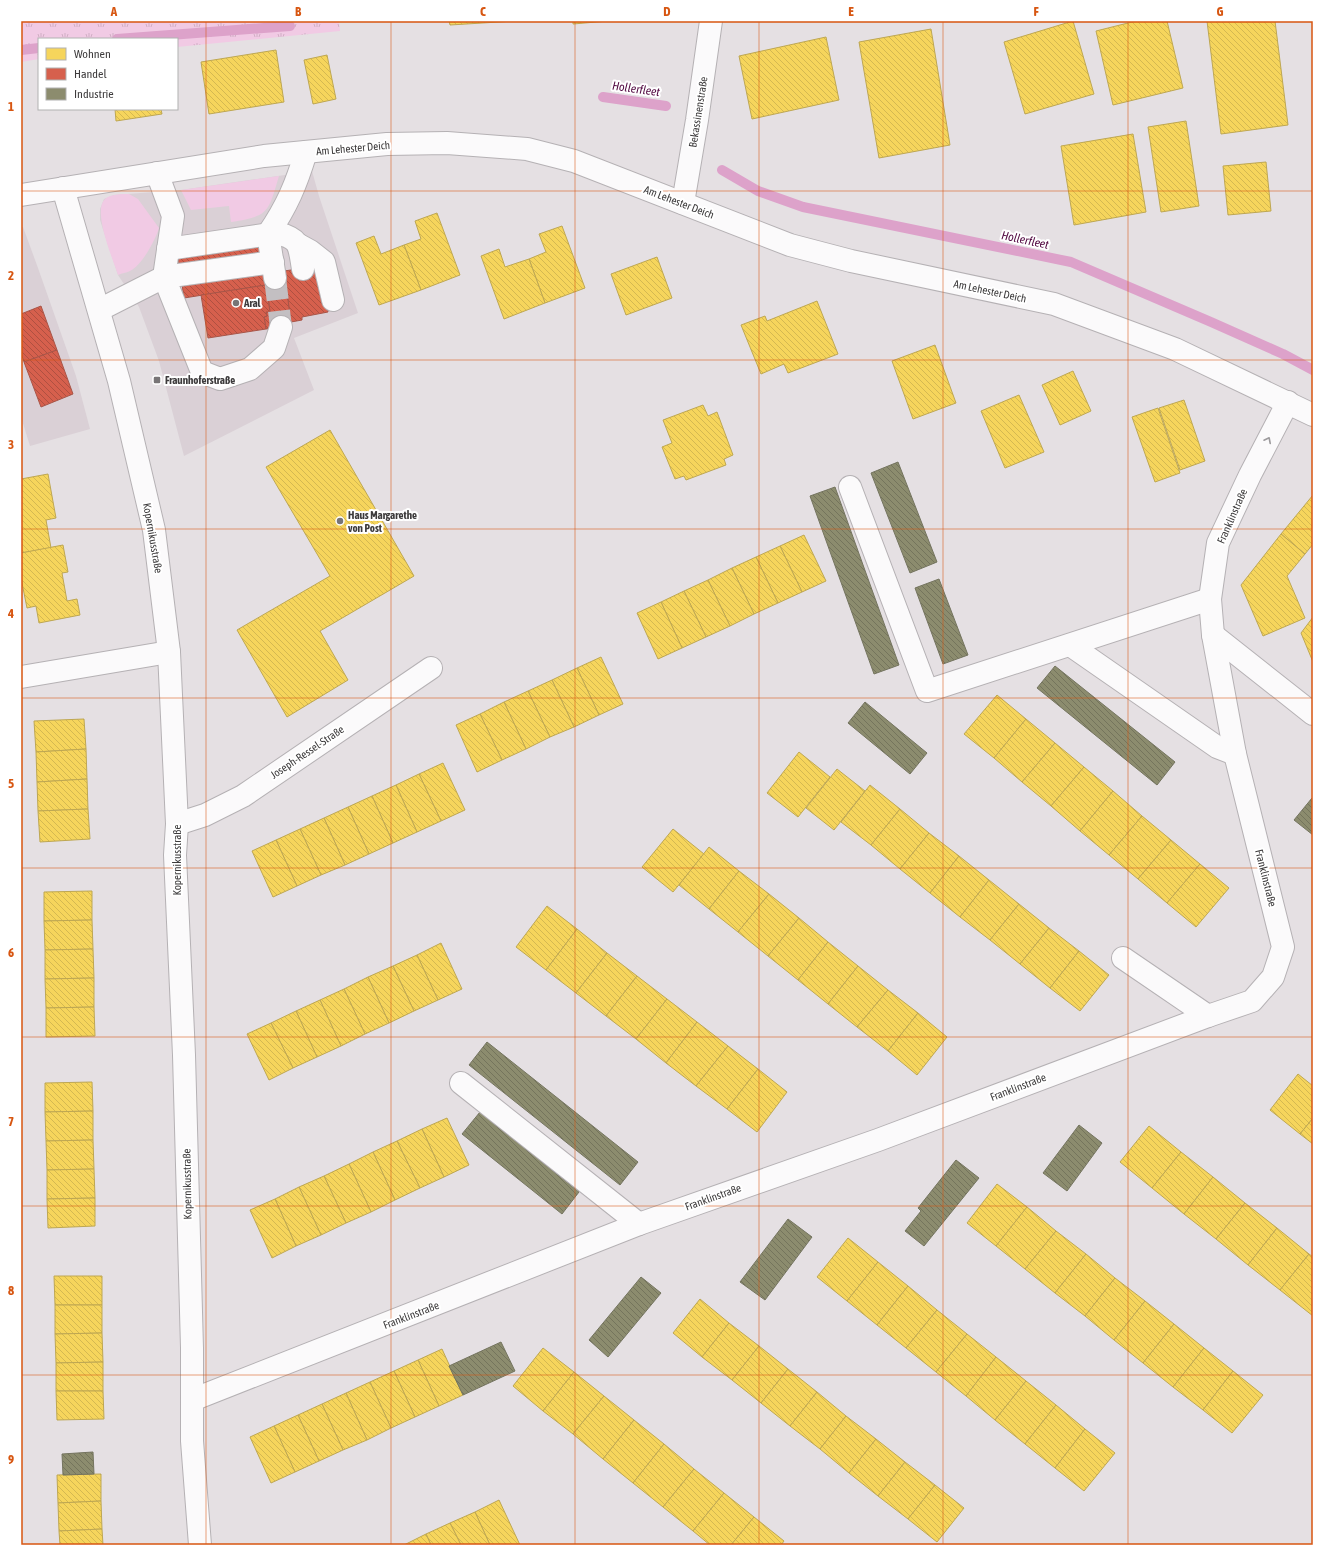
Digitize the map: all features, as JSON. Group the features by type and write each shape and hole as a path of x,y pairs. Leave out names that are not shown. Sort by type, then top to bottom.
{"street":[{"name":"Bekassinenstraße","path":"683,203 697,120 711,21"},
{"name":"Am Lehester Deich","path":"21,195 264,156 387,144 447,143 527,149 574,161 790,245 851,261 1054,304 1175,349 1313,415"},
{"path":"99,310 164,277 274,270 268,234 285,210 296,186 306,152"},
{"path":"157,173 173,216 164,277 202,372 220,379 250,369 274,348 281,327"},
{"name":"Kopernikusstraße","path":"64,188 119,381 154,530 169,652 177,824 175,855 184,1055 192,1348 192,1441 200,1545"},
{"path":"168,249 277,233 291,237 299,245 324,262 333,300"},
{"path":"299,245 303,269"},
{"name":"Franklinstraße","path":"192,1400 639,1224 878,1140 1208,1016 1252,1001 1273,977 1283,947 1235,754 1213,635 1210,599 1218,543 1250,475 1288,402"},
{"path":"850,487 927,691 1210,599"},
{"path":"1213,635 1313,714"},
{"path":"1070,645 1217,747 1235,754"},
{"path":"21,677 169,652"},
{"name":"Joseph-Ressel-Straße","path":"177,824 205,815 243,796 431,668"},
{"path":"1123,958 1208,1016"},
{"path":"461,1083 639,1224"}],"shaded area":[{"path":"312,171 358,313 294,338 314,390 184,456 159,361 139,307 118,275 100,220 100,209 104,199 114,195 181,190"},
{"path":"21,227 23,227 76,376 90,429 30,446 21,417"}],"green space":[{"path":"21,21 339,21 340,31 178,47 178,38 38,38 38,59 21,62"},
{"path":"279,176 272,198 266,210 253,217 231,222 229,206 191,210 181,190"},
{"path":"129,194 138,199 159,228 151,246 139,264 130,271 118,275 102,224 102,205 105,199 110,196"}],"building: Wohnen":[{"path":"449,21 515,21 450,25"},
{"path":"573,21 608,21 573,24"},
{"path":"1073,21 1094,94 1025,114 1004,42"},
{"path":"1136,21 1167,21 1183,88 1113,105 1096,31"},
{"path":"1207,21 1275,21 1288,125 1221,134"},
{"path":"931,29 950,145 879,158 859,42"},
{"path":"826,37 839,100 752,119 739,56"},
{"path":"276,50 284,102 209,114 201,62"},
{"path":"327,55 336,99 313,104 304,60"},
{"path":"115,110 161,110 162,114 116,121"},
{"path":"1186,121 1199,206 1161,212 1148,127"},
{"path":"1133,134 1146,212 1074,225 1061,146"},
{"path":"1266,162 1271,211 1228,215 1223,166"},
{"path":"437,213 460,275 421,290 404,245 421,239 415,221"},
{"path":"562,226 585,288 545,303 529,259 546,252 539,234"},
{"path":"374,236 381,254 404,245 421,290 379,305 356,243"},
{"path":"499,249 505,267 529,259 545,303 504,319 481,256"},
{"path":"657,257 672,298 626,315 611,274"},
{"path":"817,301 838,354 788,373 784,364 761,374 741,325 765,316 767,321"},
{"path":"935,345 956,403 913,419 892,361"},
{"path":"1073,371 1091,411 1060,425 1042,385"},
{"path":"1019,395 1044,452 1005,468 981,411"},
{"path":"1184,400 1205,461 1180,470 1159,408"},
{"path":"703,405 708,416 717,412 733,455 724,459 726,465 686,480 684,476 675,479 662,447 672,443 663,420"},
{"path":"1158,408 1180,473 1155,482 1132,417"},
{"name":"Haus Margarethe von Post","path":"330,430 414,576 320,631 348,680 287,717 237,630 330,576 266,467"},
{"path":"48,474 56,518 46,520 51,548 21,553 21,479"},
{"path":"1313,495 1313,544 1305,554 1281,534"},
{"path":"1281,534 1305,554 1287,576 1305,618 1263,636 1241,585"},
{"path":"804,535 826,581 802,592 780,546"},
{"path":"63,545 68,572 62,573 67,601 77,599 80,615 39,623 36,606 27,608 21,578 21,553"},
{"path":"780,546 802,592 778,603 756,557"},
{"path":"756,557 778,603 754,614 732,568"},
{"path":"732,568 754,614 730,626 708,580"},
{"path":"708,580 730,626 706,637 684,591"},
{"path":"684,591 706,637 682,648 661,602"},
{"path":"661,602 682,648 658,659 637,613"},
{"path":"1313,617 1313,662 1301,633"},
{"path":"601,657 623,704 599,715 577,668"},
{"path":"577,668 599,715 574,727 552,680"},
{"path":"552,680 574,727 550,737 528,691"},
{"path":"528,691 550,737 526,749 504,702"},
{"path":"997,695 1026,719 994,758 964,734"},
{"path":"504,702 526,749 502,760 480,714"},
{"path":"480,714 502,760 477,772 456,725"},
{"path":"84,719 86,749 36,752 34,721"},
{"path":"1026,719 1055,743 1022,782 994,758"},
{"path":"1055,743 1084,767 1051,806 1022,782"},
{"path":"86,749 87,779 37,782 36,752"},
{"path":"799,752 830,777 798,817 767,793"},
{"path":"443,763 465,810 441,821 419,774"},
{"path":"1084,767 1113,791 1080,831 1051,806"},
{"path":"837,769 865,791 834,830 806,808"},
{"path":"419,774 441,821 417,832 396,785"},
{"path":"87,779 88,809 38,811 37,782"},
{"path":"396,785 417,832 393,843 372,796"},
{"path":"870,785 900,809 871,845 841,822"},
{"path":"1113,791 1142,816 1109,855 1080,831"},
{"path":"372,796 393,843 369,854 348,807"},
{"path":"348,807 369,854 345,865 324,818"},
{"path":"88,809 90,839 40,842 38,811"},
{"path":"900,809 929,833 900,869 871,845"},
{"path":"1142,816 1171,840 1138,879 1109,855"},
{"path":"324,818 345,865 321,875 300,829"},
{"path":"300,829 321,875 297,886 276,840"},
{"path":"673,829 704,854 673,892 642,867"},
{"path":"929,833 959,856 930,893 900,869"},
{"path":"276,840 297,886 273,897 252,851"},
{"path":"1171,840 1200,864 1167,903 1138,879"},
{"path":"709,847 739,871 709,909 679,885"},
{"path":"959,856 989,880 960,917 930,893"},
{"path":"1200,864 1229,888 1196,927 1167,903"},
{"path":"739,871 769,894 738,932 709,909"},
{"path":"989,880 1019,904 990,940 960,917"},
{"path":"92,891 92,920 44,921 44,892"},
{"path":"769,894 799,918 768,956 738,932"},
{"path":"1019,904 1049,928 1020,964 990,940"},
{"path":"547,906 577,929 546,970 516,947"},
{"path":"799,918 828,942 798,980 768,956"},
{"path":"92,920 93,949 45,950 44,921"},
{"path":"1049,928 1079,951 1050,988 1020,964"},
{"path":"577,929 607,953 576,993 546,970"},
{"path":"828,942 858,966 828,1004 798,980"},
{"path":"441,943 462,989 438,1000 417,955"},
{"path":"93,949 94,978 45,979 45,950"},
{"path":"1079,951 1109,975 1080,1011 1050,988"},
{"path":"607,953 637,976 606,1016 576,993"},
{"path":"417,955 438,1000 414,1011 393,966"},
{"path":"393,966 414,1011 389,1023 368,977"},
{"path":"858,966 888,990 857,1027 828,1004"},
{"path":"637,976 667,999 636,1039 606,1016"},
{"path":"368,977 389,1023 365,1034 344,989"},
{"path":"94,978 94,1007 46,1008 45,979"},
{"path":"344,989 365,1034 341,1046 320,1000"},
{"path":"888,990 918,1013 888,1051 857,1027"},
{"path":"667,999 697,1022 666,1063 636,1039"},
{"path":"320,1000 341,1046 317,1057 296,1011"},
{"path":"94,1007 95,1036 46,1037 46,1008"},
{"path":"296,1011 317,1057 293,1068 271,1023"},
{"path":"918,1013 947,1037 917,1075 888,1051"},
{"path":"697,1022 728,1046 696,1086 666,1063"},
{"path":"271,1023 293,1068 269,1080 247,1034"},
{"path":"728,1046 758,1069 727,1109 696,1086"},
{"path":"758,1069 787,1092 757,1132 727,1109"},
{"path":"1298,1074 1313,1086 1313,1118 1300,1134 1270,1110"},
{"path":"92,1082 93,1111 45,1112 45,1083"},
{"path":"93,1111 93,1140 46,1141 45,1112"},
{"path":"447,1118 469,1165 444,1177 422,1129"},
{"path":"1313,1118 1313,1144 1300,1134"},
{"path":"1149,1126 1181,1152 1152,1188 1120,1162"},
{"path":"422,1129 444,1177 420,1188 397,1141"},
{"path":"93,1140 94,1169 47,1170 46,1141"},
{"path":"397,1141 420,1188 395,1200 373,1152"},
{"path":"373,1152 395,1200 371,1212 349,1164"},
{"path":"1181,1152 1213,1177 1184,1214 1152,1188"},
{"path":"349,1164 371,1212 346,1223 324,1176"},
{"path":"94,1169 95,1198 47,1199 47,1170"},
{"path":"324,1176 346,1223 321,1235 299,1187"},
{"path":"1213,1177 1245,1203 1216,1239 1184,1214"},
{"path":"997,1184 1027,1207 996,1246 967,1223"},
{"path":"299,1187 321,1235 296,1246 275,1199"},
{"path":"95,1198 95,1226 48,1228 47,1199"},
{"path":"275,1199 296,1246 272,1258 250,1210"},
{"path":"1245,1203 1277,1228 1248,1265 1216,1239"},
{"path":"1027,1207 1056,1231 1025,1269 996,1246"},
{"path":"1277,1228 1309,1254 1280,1290 1248,1265"},
{"path":"1056,1231 1086,1254 1055,1293 1025,1269"},
{"path":"848,1238 878,1262 847,1301 817,1277"},
{"path":"1086,1254 1115,1278 1085,1316 1055,1293"},
{"path":"1309,1254 1313,1257 1313,1316 1280,1290"},
{"path":"878,1262 908,1286 877,1325 847,1301"},
{"path":"54,1276 102,1276 102,1305 55,1305"},
{"path":"1115,1278 1145,1301 1114,1340 1085,1316"},
{"path":"908,1286 937,1310 906,1348 877,1325"},
{"path":"700,1299 729,1323 702,1357 673,1333"},
{"path":"1145,1301 1174,1324 1143,1363 1114,1340"},
{"path":"55,1305 102,1305 102,1333 55,1334"},
{"path":"937,1310 967,1334 936,1372 906,1348"},
{"path":"729,1323 759,1346 732,1380 702,1357"},
{"path":"1174,1324 1204,1348 1173,1387 1143,1363"},
{"path":"102,1333 103,1362 56,1363 55,1334"},
{"path":"967,1334 996,1357 966,1396 936,1372"},
{"path":"759,1346 788,1369 761,1403 732,1380"},
{"path":"543,1348 574,1372 543,1411 513,1386"},
{"path":"1204,1348 1233,1371 1203,1410 1173,1387"},
{"path":"442,1349 463,1395 439,1406 418,1360"},
{"path":"996,1357 1026,1381 995,1420 966,1396"},
{"path":"418,1360 439,1406 415,1417 394,1371"},
{"path":"103,1362 103,1391 56,1391 56,1363"},
{"path":"788,1369 817,1392 790,1426 761,1403"},
{"path":"394,1371 415,1417 391,1428 370,1382"},
{"path":"1233,1371 1263,1395 1232,1433 1203,1410"},
{"path":"574,1372 604,1396 573,1434 543,1411"},
{"path":"1026,1381 1056,1405 1025,1444 995,1420"},
{"path":"370,1382 391,1428 367,1440 346,1393"},
{"path":"56,1391 103,1391 104,1419 57,1420"},
{"path":"817,1392 846,1416 820,1449 790,1426"},
{"path":"346,1393 367,1440 343,1450 322,1404"},
{"path":"604,1396 634,1420 603,1459 573,1434"},
{"path":"322,1404 343,1450 319,1461 298,1415"},
{"path":"1056,1405 1085,1429 1055,1468 1025,1444"},
{"path":"298,1415 319,1461 295,1472 274,1426"},
{"path":"846,1416 876,1439 849,1473 820,1449"},
{"path":"634,1420 664,1444 633,1483 603,1459"},
{"path":"274,1426 295,1472 271,1483 250,1437"},
{"path":"1085,1429 1115,1453 1084,1491 1055,1468"},
{"path":"876,1439 905,1462 878,1496 849,1473"},
{"path":"664,1444 694,1469 663,1507 633,1483"},
{"path":"905,1462 935,1485 908,1519 878,1496"},
{"path":"694,1469 724,1493 693,1531 663,1507"},
{"path":"101,1474 101,1501 58,1503 57,1475"},
{"path":"935,1485 964,1508 937,1542 908,1519"},
{"path":"724,1493 754,1517 731,1545 710,1545 693,1531"},
{"path":"499,1500 520,1545 490,1545 475,1512"},
{"path":"101,1501 102,1529 59,1531 58,1503"},
{"path":"475,1512 490,1545 461,1545 450,1523"},
{"path":"754,1517 784,1541 781,1545 731,1545"},
{"path":"450,1523 461,1545 431,1545 426,1534"},
{"path":"102,1529 103,1545 60,1545 59,1531"},
{"path":"426,1534 431,1545 404,1545"}],"building: Handel":[{"path":"260,231 266,285 184,298 176,243"},
{"path":"319,266 328,312 302,317 302,320 291,322 291,325 289,326 287,316 290,316 284,271"},
{"path":"285,276 290,316 287,316 289,326 266,329 264,317 267,316 266,312 270,312 266,279"},
{"name":"Aral","path":"266,285 270,312 266,312 267,316 264,317 266,329 208,338 201,295"},
{"path":"41,306 57,350 24,362 21,353 21,314"},
{"path":"57,350 73,394 41,407 24,362"}],"building: Industrie":[{"path":"898,462 937,562 910,573 871,473"},
{"path":"835,487 899,665 874,674 810,496"},
{"path":"939,579 968,655 943,664 915,588"},
{"path":"1055,666 1175,762 1157,785 1037,688"},
{"path":"865,702 927,753 910,774 848,723"},
{"path":"1312,798 1313,799 1313,835 1294,820"},
{"path":"487,1042 638,1162 620,1185 469,1065"},
{"path":"480,1112 579,1192 562,1214 462,1134"},
{"path":"1079,1125 1102,1143 1067,1191 1043,1173"},
{"path":"956,1160 979,1178 924,1246 905,1231 921,1211 918,1208"},
{"path":"788,1219 812,1237 765,1300 740,1282"},
{"path":"641,1277 661,1293 608,1357 589,1340"},
{"path":"501,1342 515,1371 463,1395 449,1366"},
{"path":"93,1452 94,1474 63,1475 62,1454"}],"waterway":[{"name":"Hollerfleet","path":"130,38 290,26"},
{"name":"Hollerfleet","path":"21,50 38,48"},
{"name":"Hollerfleet","path":"603,97 666,106"},
{"name":"Hollerfleet","path":"722,170 758,191 803,207 1071,262 1283,354 1313,370"}],"tunnel":[{"path":"275,278 281,327"}],"place":[{"name":"Aral","path":"236,303"},
{"name":"Fraunhoferstraße","path":"157,380"},
{"name":"Haus Margarethe von Post","path":"340,521"}]}
